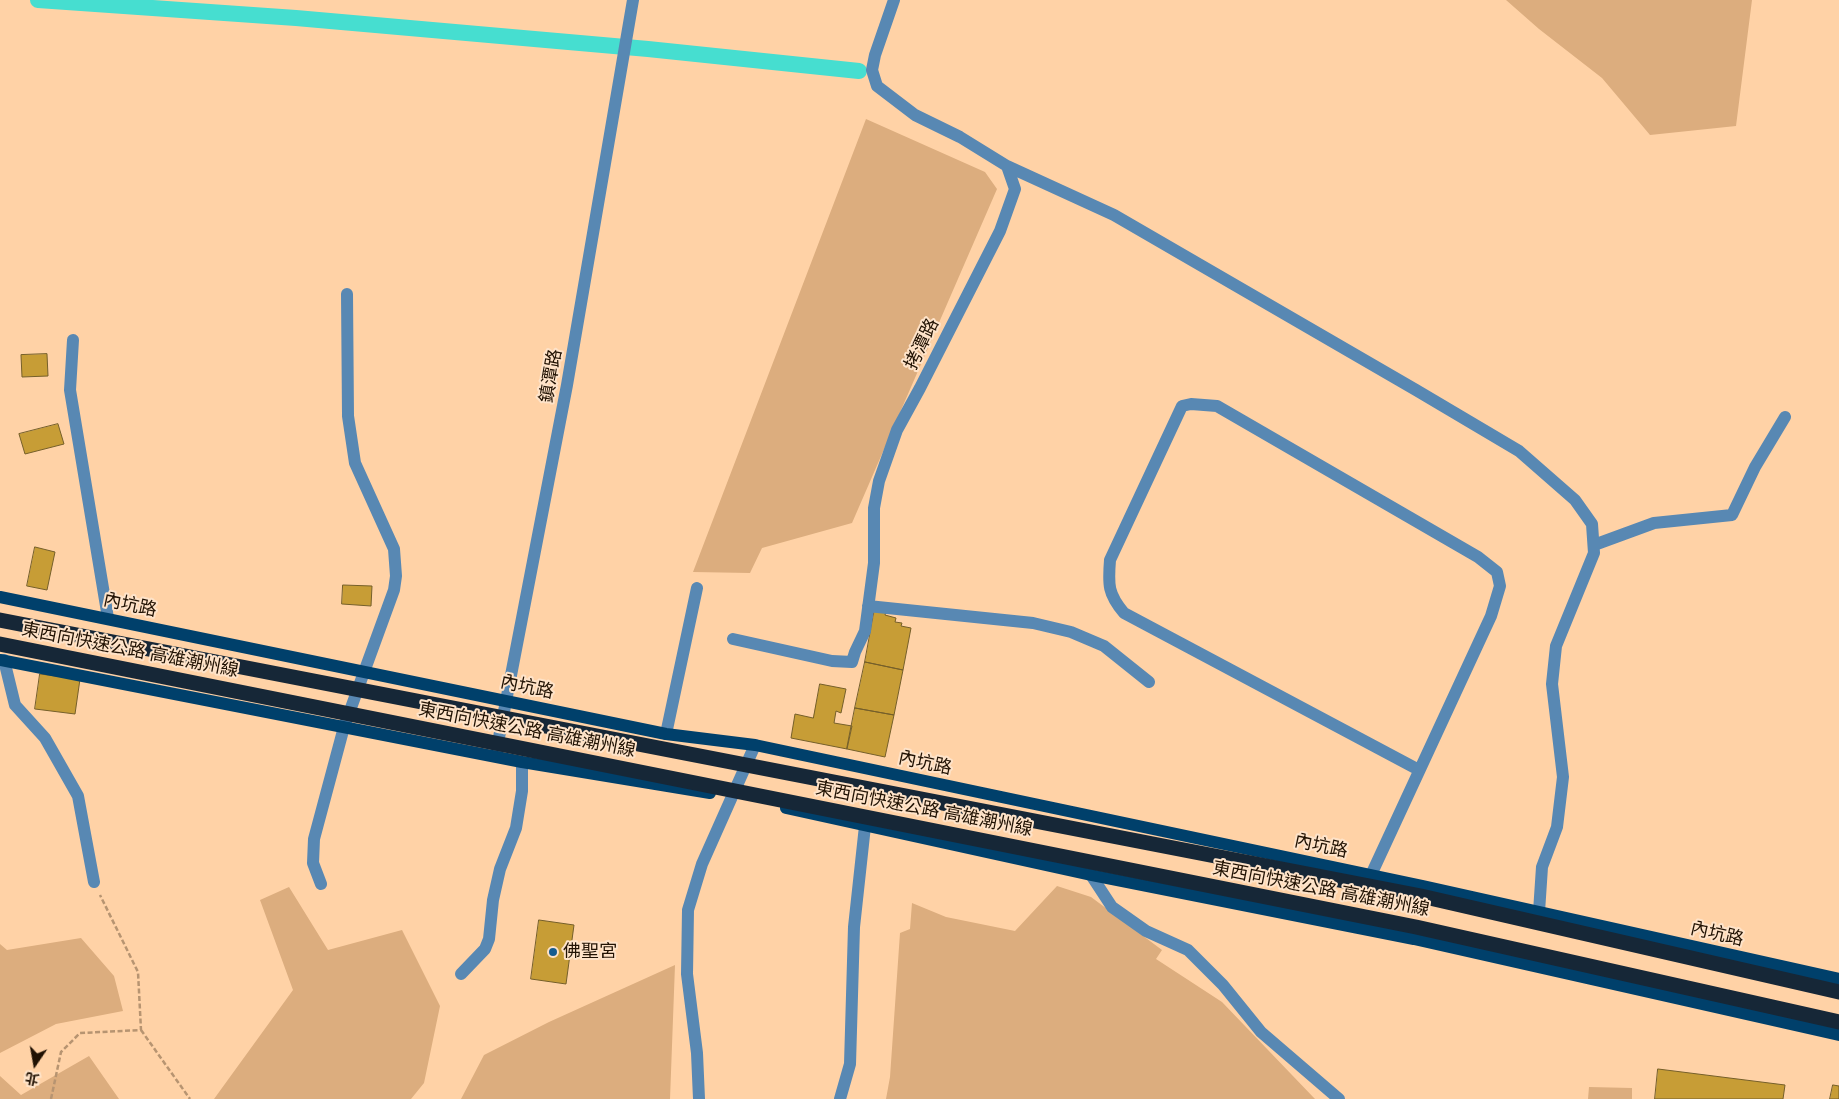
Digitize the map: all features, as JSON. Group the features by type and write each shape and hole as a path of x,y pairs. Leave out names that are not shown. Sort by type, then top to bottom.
{"highway":[{"name":"東西向快速公路 高雄潮州線","path":"0,620 1422,896 1839,992"},
{"name":"東西向快速公路 高雄潮州線","path":"0,644 1416,927 1839,1022"}],"main road":[{"name":"內坑路","path":"0,597 666,734 755,745 1371,875 1839,979"},
{"path":"2,660 522,762 730,796 1091,875 1414,939 1839,1035"}],"street":[{"name":"鎮潭路","path":"496,756 567,385 632,0"},
{"path":"894,0 875,55 872,70 877,86 915,115 960,136 1007,166 1114,215 1519,451 1575,500 1592,524 1594,553 1556,646 1552,684 1563,777 1557,827 1542,868 1539,912"},
{"name":"拷潭路","path":"734,639 832,661 852,662 866,631 874,563 874,508 880,481 897,430 1000,231 1015,189 1007,166"},
{"path":"321,884 313,863 314,839 344,727 394,590 396,576 394,549 355,463 348,416 347,294"},
{"path":"73,340 70,390 108,618"},
{"path":"1371,875 1491,616 1500,586 1496,572 1478,557 1217,406 1191,404 1182,406 1110,560 1108,581 1113,600 1124,614 1419,770"},
{"path":"1594,545 1654,524 1732,515 1755,467 1785,417"},
{"path":"666,734 697,588"},
{"path":"868,606 1033,623 1071,632 1104,646 1149,682"},
{"path":"2,660 15,705 44,738 78,796 94,882"},
{"path":"699,1099 697,1054 687,974 688,910 702,864 730,796 755,745"},
{"path":"461,974 485,949 489,939 493,900 500,869 516,828 522,791 522,762"},
{"path":"840,1099 850,1064 854,927 865,826"},
{"path":"1091,875 1112,907 1146,931 1188,950 1223,985 1261,1032 1339,1099"}],"path":[{"path":"94,882 138,972 141,1030 190,1099"},
{"path":"51,1099 61,1052 80,1033 141,1030"}],"shaded area":[{"path":"1506,0 1752,0 1736,126 1650,135 1602,78 1539,29"},
{"path":"866,119 985,172 997,189 852,523 762,548 750,573 693,572"},
{"path":"1057,886 1091,897 1162,950 1156,959 1222,1002 1315,1099 886,1099 890,1077 900,933 910,929 912,903 946,917 1015,931"},
{"path":"289,887 328,950 402,930 440,1006 424,1083 411,1099 214,1099 293,990 260,900"},
{"path":"81,938 114,976 123,1011 56,1024 0,1053 0,944 7,950"},
{"path":"675,965 670,1099 461,1099 484,1055 549,1022"},
{"path":"89,1056 119,1099 0,1099 0,1076 21,1095"},
{"path":"1589,1087 1632,1088 1632,1099 1588,1099"}],"building":[{"path":"47,354 48,376 22,377 21,355"},
{"path":"58,424 64,444 25,454 19,434"},
{"path":"35,547 55,552 47,590 27,586"},
{"path":"343,585 372,586 371,606 342,604"},
{"path":"875,608 886,611 885,615 896,618 895,622 902,623 901,626 911,628 903,670 865,662"},
{"path":"865,662 903,670 894,715 855,708"},
{"path":"40,674 80,679 75,714 35,709"},
{"path":"820,684 846,689 841,713 836,711 834,723 852,726 847,749 791,738 795,714 813,718"},
{"path":"855,708 894,715 885,757 847,749"},
{"name":"佛聖宮","path":"539,920 574,925 566,984 531,979"},
{"path":"1658,1069 1785,1085 1783,1099 1655,1099"},
{"path":"1833,1085 1839,1086 1839,1099 1830,1099"}],"waterway":[{"path":"38,0 296,18 648,49 859,71"}],"place":[{"name":"佛聖宮","path":"553,952"}]}
